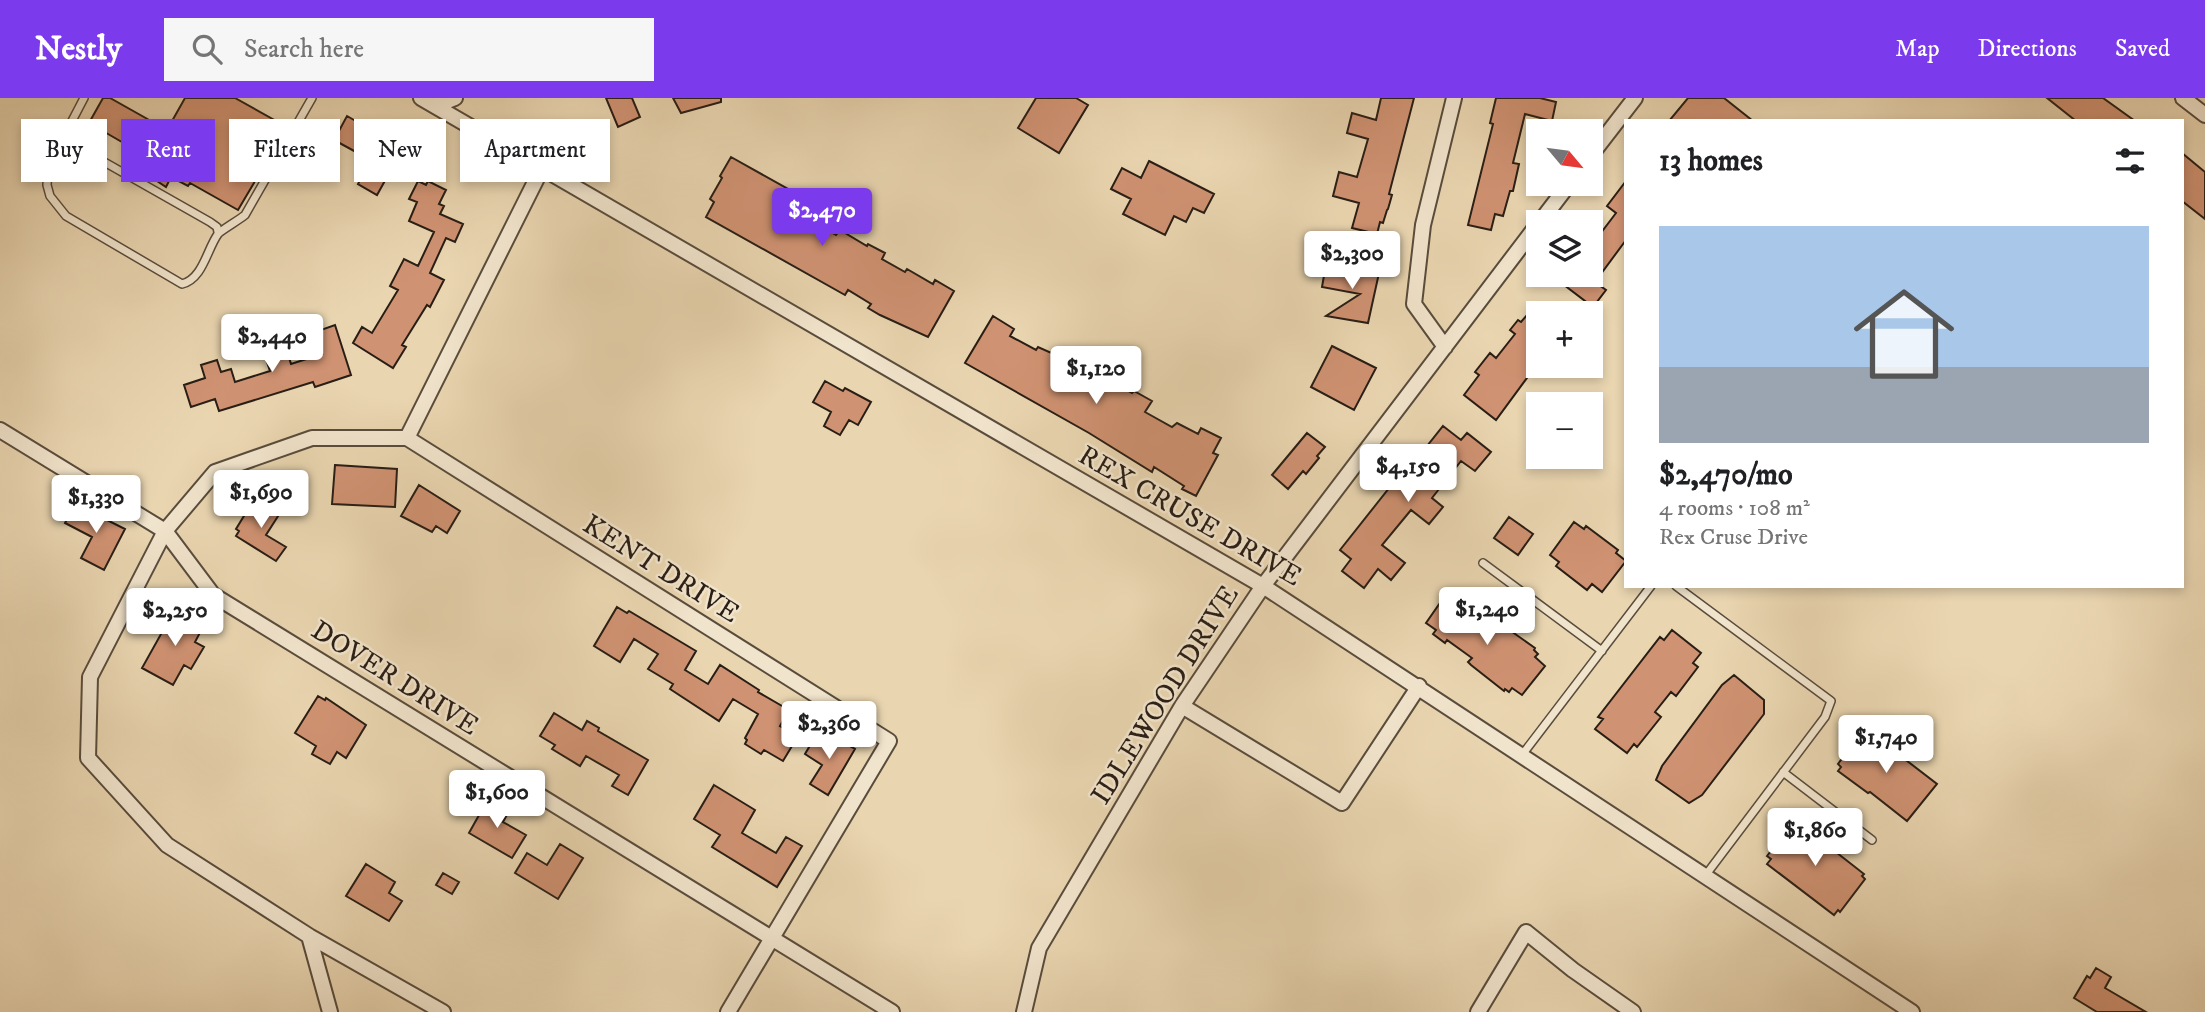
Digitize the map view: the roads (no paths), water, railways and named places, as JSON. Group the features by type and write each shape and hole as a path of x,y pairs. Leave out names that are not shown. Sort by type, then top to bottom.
{"street":[{"name":"REX CRUSE DRIVE","path":"421,98 460,120"},
{"path":"435,106 455,98"},
{"path":"1445,347 1414,304 1423,225 1454,98"},
{"path":"1603,139 1634,98"},
{"path":"2183,98 2205,115"},
{"path":"443,1012 309,936 167,845 88,758 90,677 165,531 215,471 312,438 407,438 535,182"},
{"name":"REX CRUSE DRIVE","path":"566,182 1264,586 1912,1012"},
{"name":"IDLEWOOD DRIVE","path":"1549,210 1560,196"},
{"name":"IDLEWOOD DRIVE","path":"1024,1012 1039,948 1182,706 1264,586 1526,240"},
{"name":"DOVER DRIVE","path":"0,430 165,531 213,595 892,1012"},
{"name":"KENT DRIVE","path":"407,438 889,741 770,939"},
{"path":"1182,706 1342,803 1419,686"},
{"path":"1478,1012 1526,932 1573,970 1633,1012"},
{"path":"309,936 330,1012"},
{"path":"728,1012 770,939"}],"lane":[{"path":"72,119 84,98"},
{"path":"47,182 50,196 58,208 77,223 183,284 194,278 218,232 245,215 308,99"},
{"path":"107,164 210,222 217,227 218,232"},
{"path":"1483,563 1602,651"},
{"path":"1522,755 1649,588"},
{"path":"1679,588 1831,701 1825,717 1704,877"},
{"path":"1783,772 1872,839"}]}
